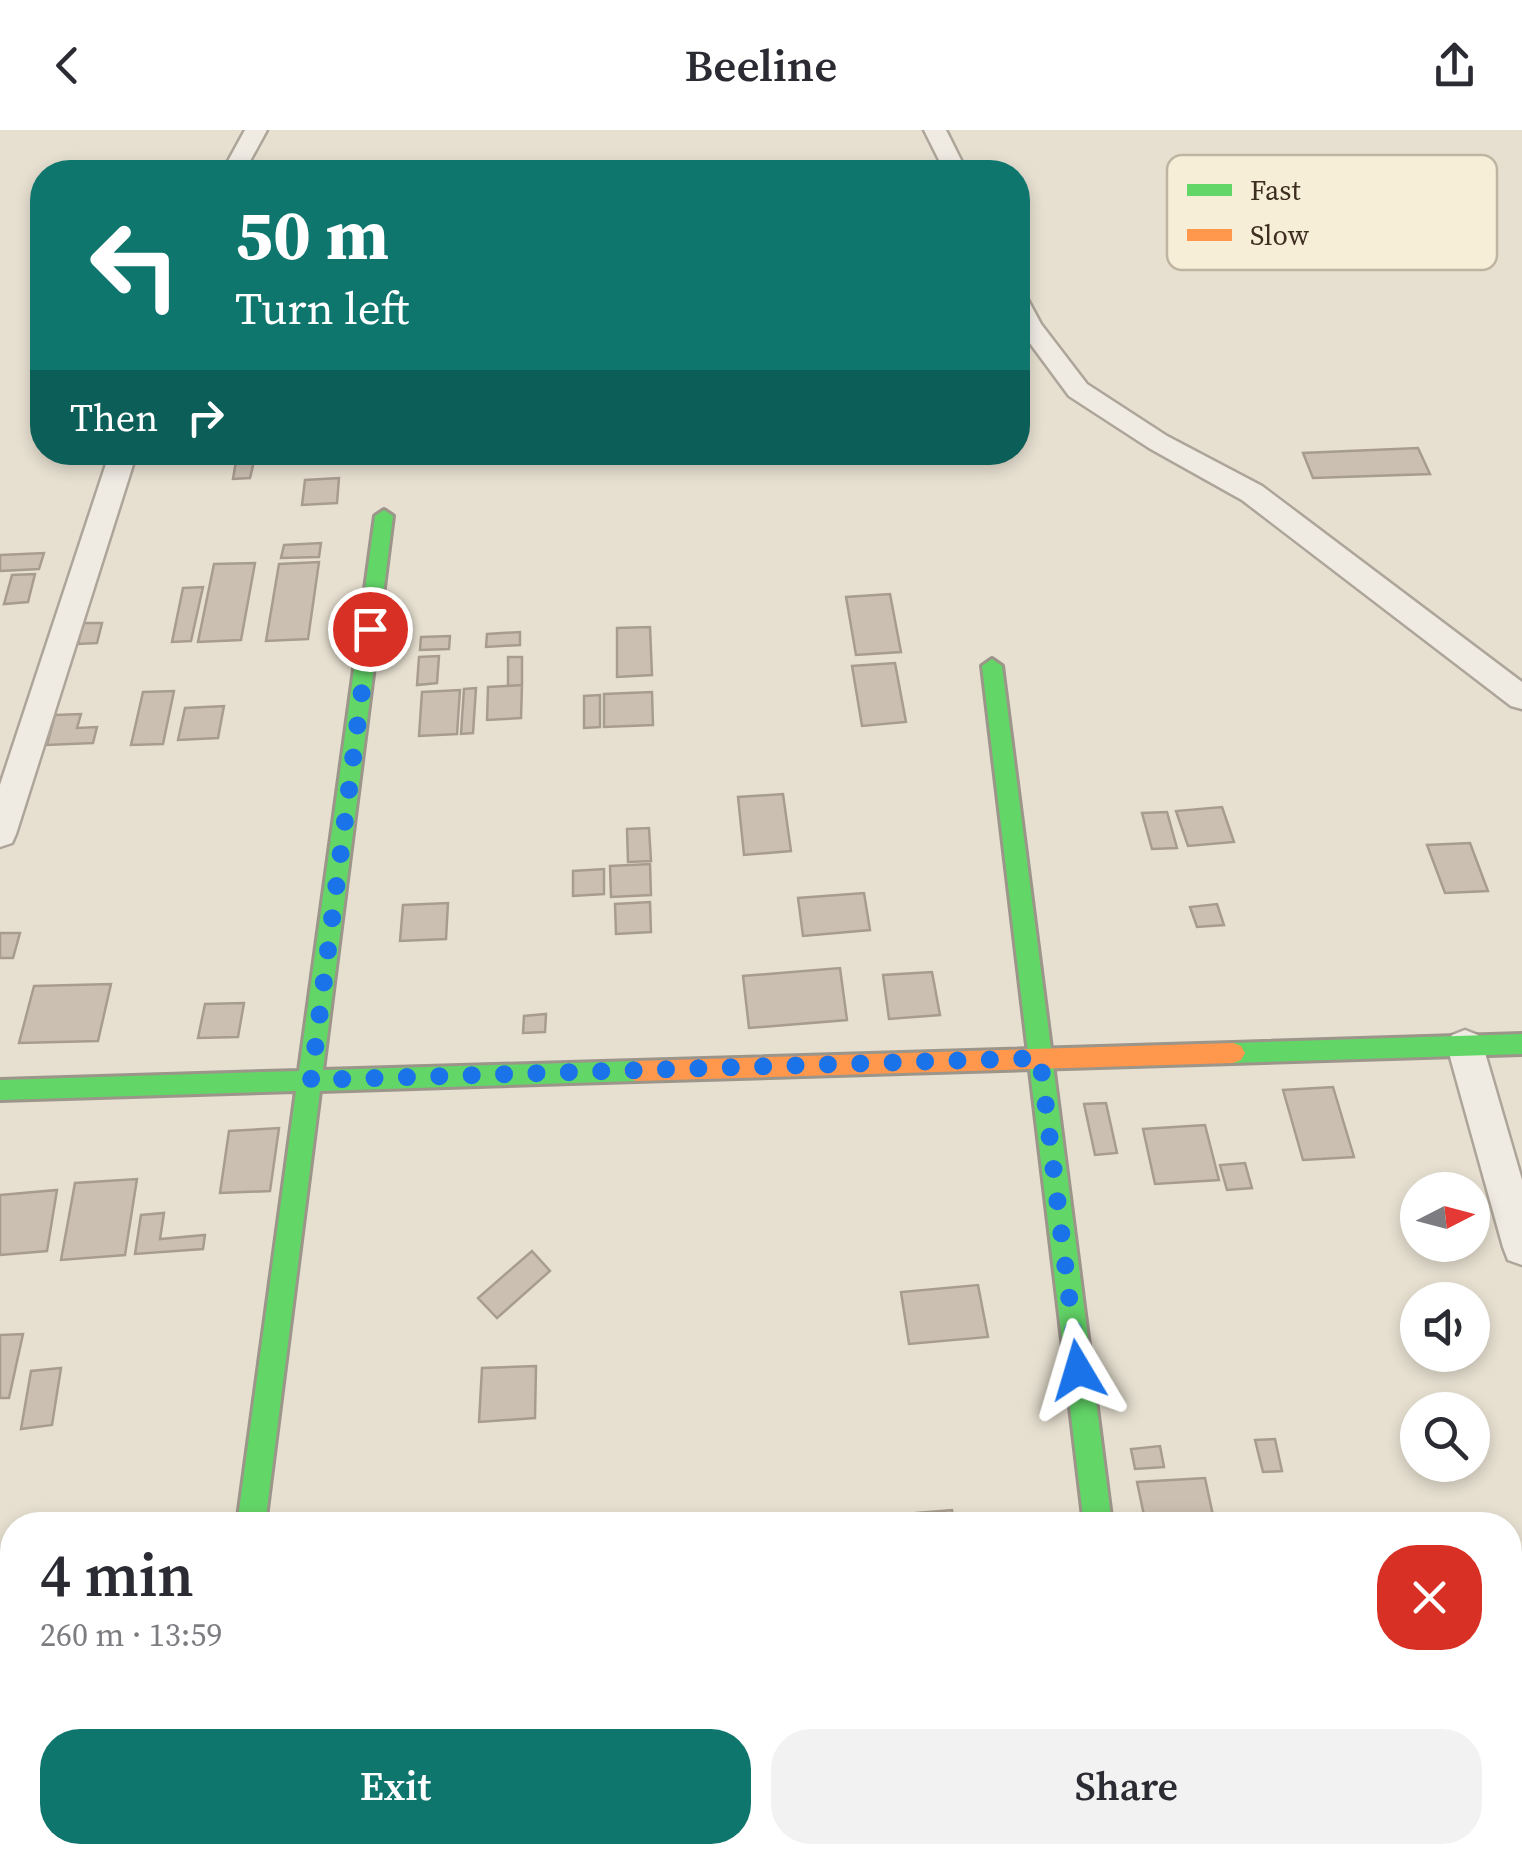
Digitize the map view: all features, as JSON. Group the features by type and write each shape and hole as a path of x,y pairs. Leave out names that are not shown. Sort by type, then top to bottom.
{"street":[{"path":"240,160 256,130"},
{"path":"935,130 950,160"},
{"path":"1030,327 1078,390 1158,442 1252,493 1522,698"},
{"path":"0,834 120,465"},
{"path":"253,1512 384,516"},
{"path":"992,666 1096,1512"},
{"path":"0,1090 1522,1044"},
{"path":"1465,1046 1522,1247"}],"building":[{"path":"1418,448 1430,474 1313,478 1303,453"},
{"path":"235,465 253,465 250,478 233,479"},
{"path":"339,478 337,503 302,505 305,480"},
{"path":"321,543 319,557 281,558 284,545"},
{"path":"44,553 39,569 0,571 0,555"},
{"path":"319,562 308,639 266,641 279,564"},
{"path":"255,563 241,640 198,642 214,564"},
{"path":"35,574 28,602 4,604 12,575"},
{"path":"203,587 191,641 172,642 183,588"},
{"path":"890,594 901,652 856,655 846,597"},
{"path":"83,623 102,623 97,643 78,644"},
{"path":"650,627 652,675 617,677 617,628"},
{"path":"520,632 520,645 486,647 487,634"},
{"path":"450,636 449,649 420,650 421,637"},
{"path":"439,656 437,683 417,685 419,657"},
{"path":"508,657 522,657 522,685 508,686"},
{"path":"895,663 906,722 862,726 852,666"},
{"path":"522,685 521,718 487,720 488,687"},
{"path":"476,688 473,733 461,734 464,689"},
{"path":"460,690 457,734 419,736 422,692"},
{"path":"174,691 163,744 131,745 143,692"},
{"path":"652,692 653,725 604,727 604,694"},
{"path":"600,695 600,727 584,728 584,696"},
{"path":"224,706 218,738 178,740 185,708"},
{"path":"81,714 77,728 97,727 93,743 47,745 55,715"},
{"path":"783,794 791,851 744,855 738,797"},
{"path":"1222,807 1234,842 1188,846 1176,811"},
{"path":"1167,812 1177,848 1152,849 1142,813"},
{"path":"649,828 651,861 628,862 627,829"},
{"path":"1470,843 1488,891 1445,893 1427,845"},
{"path":"650,864 651,895 611,897 610,866"},
{"path":"604,869 604,894 573,896 573,871"},
{"path":"864,893 870,930 803,936 798,898"},
{"path":"650,902 651,932 616,934 615,904"},
{"path":"448,903 446,939 400,941 403,905"},
{"path":"1217,904 1224,925 1197,927 1190,907"},
{"path":"0,933 20,933 13,958 0,958"},
{"path":"840,968 847,1020 749,1028 743,976"},
{"path":"932,972 940,1015 889,1019 883,975"},
{"path":"111,984 98,1041 19,1043 34,986"},
{"path":"244,1003 238,1037 198,1038 205,1004"},
{"path":"546,1014 545,1032 523,1033 524,1016"},
{"path":"1333,1087 1354,1157 1303,1160 1283,1090"},
{"path":"1106,1103 1117,1153 1095,1155 1084,1104"},
{"path":"1205,1125 1219,1180 1155,1184 1143,1129"},
{"path":"279,1128 270,1191 220,1193 229,1131"},
{"path":"1245,1163 1252,1188 1227,1190 1220,1165"},
{"path":"137,1179 125,1255 61,1260 75,1183"},
{"path":"57,1190 47,1251 0,1255 0,1195"},
{"path":"164,1213 160,1239 205,1235 203,1249 135,1254 141,1215"},
{"path":"532,1251 550,1271 497,1318 478,1298"},
{"path":"978,1285 988,1337 909,1344 901,1292"},
{"path":"23,1334 9,1398 0,1398 0,1335"},
{"path":"536,1366 535,1418 479,1422 482,1368"},
{"path":"61,1368 52,1425 21,1429 31,1371"},
{"path":"1275,1439 1282,1471 1263,1472 1255,1440"},
{"path":"1160,1446 1164,1467 1135,1469 1131,1449"},
{"path":"1205,1478 1212,1512 1143,1512 1137,1482"}],"traffic: fast":[{"path":"253,1512 384,516"},
{"path":"992,666 1096,1512"},
{"path":"1233,1053 1522,1044"},
{"path":"0,1090 636,1071"}],"traffic: slow":[{"path":"636,1071 1233,1053"}],"route":[{"path":"370,629 311,1080 1040,1058 1078,1370"}]}
